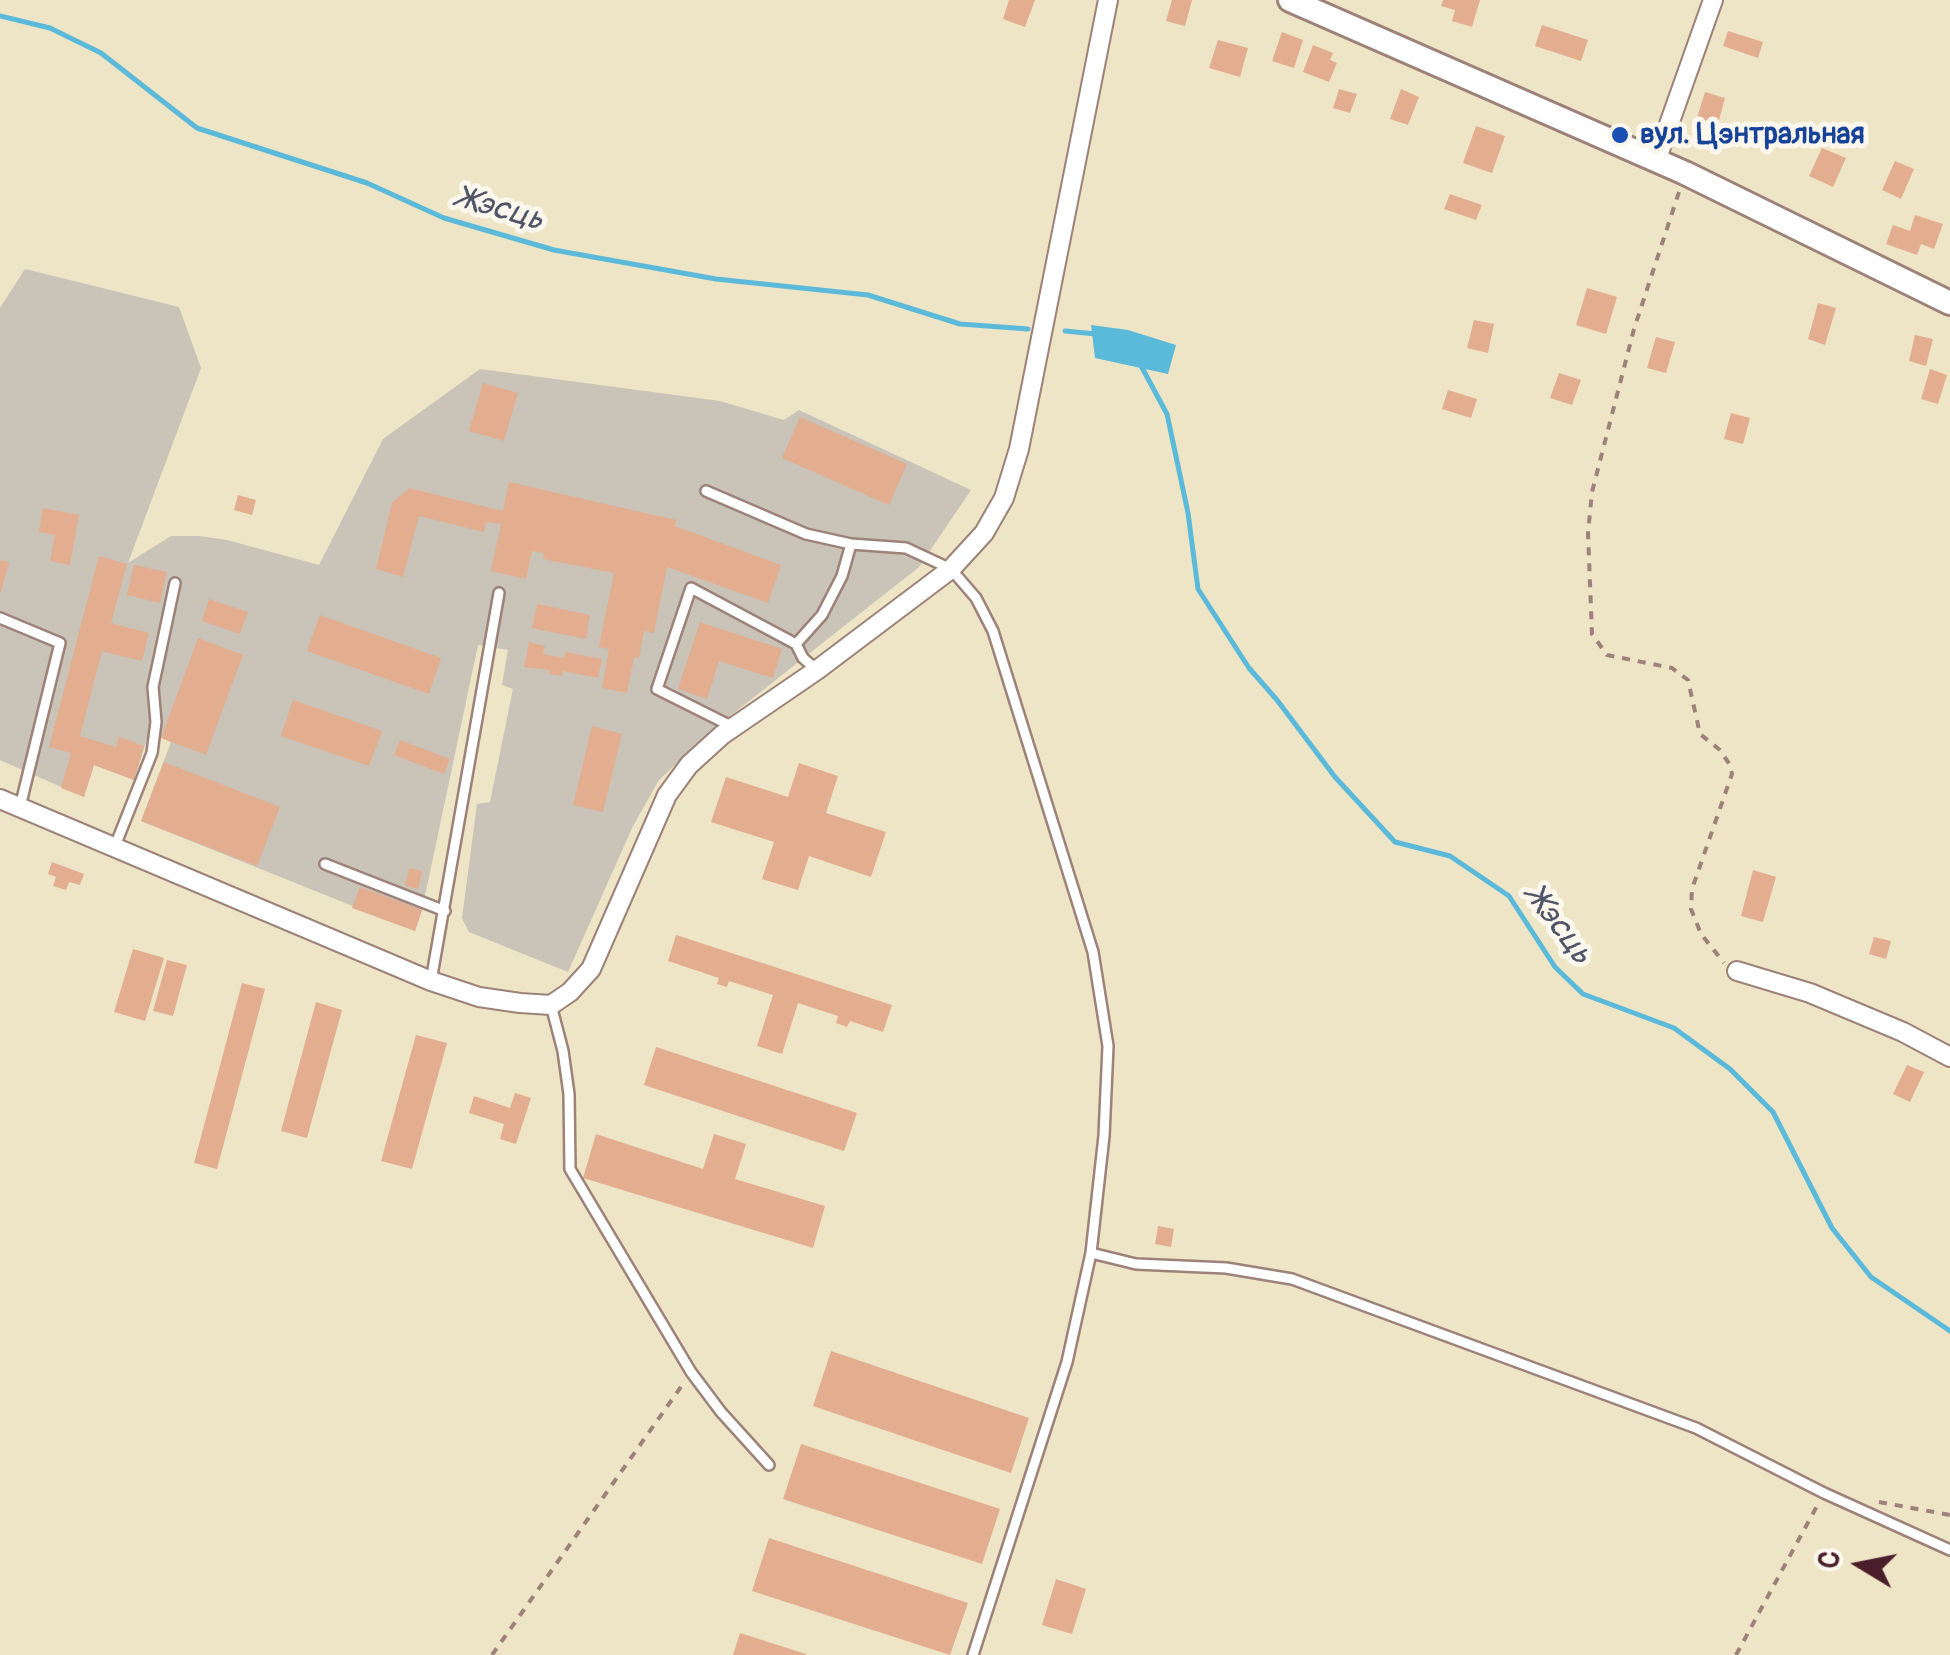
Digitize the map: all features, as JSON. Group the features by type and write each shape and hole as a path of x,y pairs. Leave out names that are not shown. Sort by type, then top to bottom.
{"street":[{"path":"0,799 430,981 479,997 551,1006 591,969 667,795 689,764 951,569 984,533 1004,498 1019,449 1108,0"},
{"path":"1290,0 1656,160 1950,302"},
{"path":"1656,160 1712,0"},
{"path":"1737,971 1810,993 1903,1032 1950,1057"}],"lane":[{"path":"706,491 806,534 851,544 906,548 951,569 976,598 993,632 1093,952 1108,1046 1104,1136 1090,1253 1068,1362 973,1655"},
{"path":"796,644 822,615 842,576 851,544"},
{"path":"116,846 152,753 156,722 153,687 175,583"},
{"path":"734,727 657,688 691,588 796,644 816,670"},
{"path":"430,981 499,593"},
{"path":"0,618 60,644 20,807"},
{"path":"325,864 445,911"},
{"path":"551,1006 563,1051 570,1169 691,1372 769,1465"},
{"path":"1090,1253 1136,1264 1226,1268 1292,1279 1696,1428 1824,1493 1950,1550"}],"path":[{"path":"1685,174 1634,329 1592,492 1588,534 1592,634 1607,655 1672,668 1688,680 1700,734 1720,750 1730,765 1732,774 1692,888 1691,909 1701,934 1723,962 1737,971"},
{"path":"492,1655 691,1372"},
{"path":"1736,1655 1824,1493"},
{"path":"1863,1500 1950,1515"}],"shaded area":[{"path":"25,269 179,307 201,368 128,563 171,536 200,536 319,565 383,439 480,369 720,401 784,420 799,410 971,490 919,567 711,731 659,780 633,826 568,972 469,932 462,918 477,804 490,802 513,689 502,685 508,650 478,645 415,931 141,821 171,742 149,733 134,780 94,765 84,797 0,760 0,308"}],"water":[{"path":"1091,325 1128,330 1176,345 1168,374 1095,358"}],"building":[{"path":"1009,0 1035,0 1025,27 1003,19"},
{"path":"1172,0 1192,0 1185,26 1166,21"},
{"path":"1443,0 1480,0 1472,27 1452,21 1455,10 1441,6"},
{"path":"1542,25 1588,40 1581,61 1535,46"},
{"path":"1728,31 1763,42 1758,58 1723,46"},
{"path":"1282,32 1303,40 1294,68 1272,61"},
{"path":"1218,40 1248,48 1240,77 1209,68"},
{"path":"1313,45 1333,53 1330,60 1337,63 1329,82 1303,72"},
{"path":"1339,89 1357,94 1350,113 1333,108"},
{"path":"1401,89 1419,97 1408,125 1390,119"},
{"path":"1705,92 1725,98 1718,124 1697,118"},
{"path":"1476,126 1505,136 1492,173 1463,163"},
{"path":"1822,148 1846,158 1833,187 1809,176"},
{"path":"1895,161 1914,169 1901,199 1882,190"},
{"path":"1450,194 1482,205 1476,220 1444,209"},
{"path":"1915,215 1943,224 1934,249 1921,244 1917,255 1886,244 1893,225 1910,231"},
{"path":"1587,288 1617,297 1606,334 1576,325"},
{"path":"1818,303 1836,308 1825,345 1808,339"},
{"path":"1474,320 1494,324 1488,353 1467,348"},
{"path":"1915,335 1933,339 1926,366 1909,361"},
{"path":"1656,337 1675,342 1666,373 1647,368"},
{"path":"1930,369 1947,375 1938,404 1921,399"},
{"path":"1559,373 1581,380 1572,405 1550,398"},
{"path":"483,383 518,393 504,441 469,431"},
{"path":"1448,390 1477,399 1471,418 1442,409"},
{"path":"1731,413 1750,418 1743,444 1724,439"},
{"path":"800,417 907,464 889,505 782,458"},
{"path":"509,482 676,520 675,526 781,565 768,603 667,567 654,633 644,631 627,693 602,688 609,649 599,647 614,573 543,559 544,553 532,551 526,579 491,571 501,524 486,522 484,532 419,516 403,577 376,569 392,503 409,488 503,511"},
{"path":"238,495 256,500 252,515 234,510"},
{"path":"43,508 79,515 70,565 50,561 55,535 39,532"},
{"path":"99,556 127,564 111,623 149,633 142,661 102,651 80,736 116,747 119,737 144,746 134,780 94,765 84,797 61,788 71,753 49,747"},
{"path":"0,560 9,562 1,592 0,592"},
{"path":"134,565 167,572 160,603 127,595"},
{"path":"209,599 248,612 240,634 202,621"},
{"path":"537,604 590,615 586,639 532,628"},
{"path":"320,615 441,658 429,694 307,651"},
{"path":"700,622 782,649 773,678 719,661 707,699 678,689"},
{"path":"198,638 243,655 206,755 161,738"},
{"path":"529,642 545,646 543,654 564,658 566,652 602,659 598,678 563,671 562,676 524,667"},
{"path":"293,700 382,731 369,766 281,736"},
{"path":"592,726 622,734 603,812 573,805"},
{"path":"400,740 450,759 444,774 394,755"},
{"path":"164,762 280,807 257,866 141,821"},
{"path":"799,763 838,776 826,813 886,832 871,877 809,856 798,890 762,879 774,842 711,822 726,777 788,797"},
{"path":"52,862 84,874 80,885 69,882 66,890 53,886 56,877 48,874"},
{"path":"409,868 422,871 418,889 405,886"},
{"path":"1753,870 1776,877 1763,922 1741,916"},
{"path":"360,887 422,910 415,931 352,908"},
{"path":"676,935 892,1005 883,1032 850,1021 847,1027 836,1023 838,1016 798,1003 782,1054 757,1046 773,995 729,981 727,987 717,984 719,978 668,961"},
{"path":"1874,937 1891,941 1886,959 1869,954"},
{"path":"133,949 164,958 145,1021 114,1012"},
{"path":"167,960 187,965 173,1016 153,1011"},
{"path":"242,983 265,989 217,1169 194,1163"},
{"path":"316,1002 342,1010 307,1138 281,1131"},
{"path":"416,1035 447,1043 412,1169 381,1161"},
{"path":"656,1047 857,1113 844,1151 644,1085"},
{"path":"1907,1065 1924,1072 1910,1102 1893,1094"},
{"path":"515,1093 531,1098 516,1144 500,1139 504,1124 469,1113 474,1096 510,1108"},
{"path":"596,1134 703,1169 714,1134 746,1144 735,1179 825,1206 813,1248 583,1178"},
{"path":"1158,1226 1174,1229 1171,1247 1155,1244"},
{"path":"831,1351 1029,1418 1011,1473 813,1406"},
{"path":"801,1444 1000,1509 982,1564 783,1499"},
{"path":"769,1538 968,1603 950,1655 752,1591"},
{"path":"1056,1579 1086,1589 1072,1634 1042,1625"},
{"path":"740,1633 806,1654 806,1655 733,1655"}],"waterway":[{"name":"Жэсць","path":"0,16 50,28 101,53 197,128 367,183 444,218 554,250 716,279 868,295 960,324 1028,329"},
{"name":"Жэсць","path":"1065,331 1096,334"},
{"name":"Жэсць","path":"1140,364 1167,414 1188,513 1198,589 1249,668 1335,777 1395,842 1450,856 1509,896 1555,967 1583,994 1674,1028 1730,1069 1773,1112 1832,1228 1871,1277 1950,1331"}],"place":[{"name":"вул. Цэнтральная","path":"1620,135"}]}
